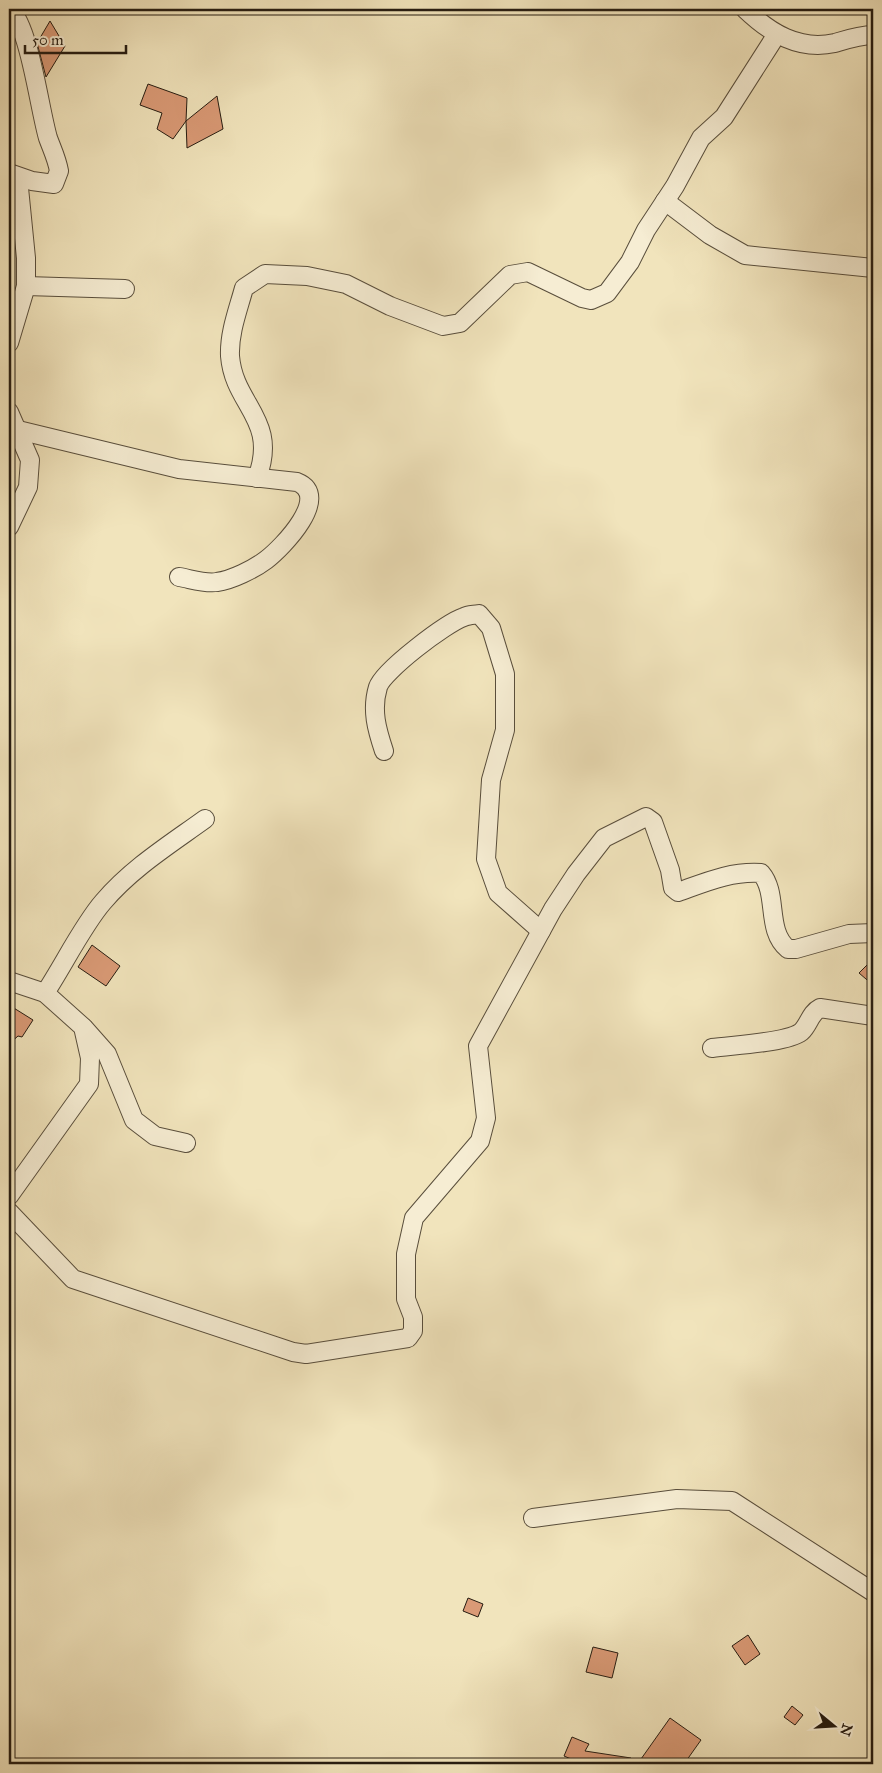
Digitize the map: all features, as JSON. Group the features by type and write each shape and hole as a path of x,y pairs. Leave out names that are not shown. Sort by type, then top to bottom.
{"street":[{"path":"9,343 26,286 26,258 13,175 54,184 60,171 49,138 24,36 15,14 10,9"},
{"path":"745,9 763,15 777,34 784,39 811,45 833,43 862,35 873,35"},
{"path":"257,478 264,460 263,434 236,378 230,356 232,328 244,288 265,274 307,276 346,284 390,306 443,326 460,323 510,276 528,272 582,298 591,300 607,293 630,262 646,230 701,138 724,117 777,34"},
{"path":"665,201 710,235 745,255 873,268"},
{"path":"26,286 125,290"},
{"path":"9,412 30,460 28,487 9,527"},
{"path":"18,430 178,469 297,482 305,485 310,492 310,499 305,513 289,539 265,561 231,578 216,582 179,577"},
{"path":"384,751 375,725 374,711 378,686 391,670 443,628 464,616 479,614 492,628 506,674 505,730 492,780 486,859 498,893 541,931"},
{"path":"9,1212 73,1279 293,1352 306,1354 408,1338 413,1331 413,1317 406,1300 406,1254 414,1218 480,1141 486,1118 478,1046 541,931 576,874 604,838 646,817 653,822 670,870 673,888 678,892 703,881 736,874 762,872 768,881 775,928 780,942 788,949 796,949 849,934 873,933"},
{"path":"45,993 102,904 118,885 144,862 205,819"},
{"path":"9,980 45,993 83,1027 107,1054 134,1120 155,1136 186,1143"},
{"path":"712,1048 790,1038 802,1031 814,1011 820,1008 873,1016"},
{"path":"9,1196 88,1084 90,1058 83,1027"},
{"path":"534,1518 677,1499 732,1501 873,1592"}],"building":[{"path":"50,21 65,46 46,77 37,43"},
{"path":"148,84 187,98 186,121 173,139 157,129 162,113 140,105"},
{"path":"217,96 223,129 187,148 186,121"},
{"path":"92,945 120,966 106,986 78,967"},
{"path":"873,959 873,985 859,973"},
{"path":"9,1005 33,1020 22,1037 18,1036 9,1044"},
{"path":"468,1598 483,1604 478,1617 463,1611"},
{"path":"748,1635 760,1654 745,1665 732,1646"},
{"path":"593,1647 618,1653 612,1678 586,1672"},
{"path":"792,1706 803,1715 795,1725 784,1717"},
{"path":"670,1718 701,1740 684,1764 648,1764 641,1759"},
{"path":"572,1737 589,1744 585,1751 631,1758 630,1764 583,1764 564,1756"}]}
